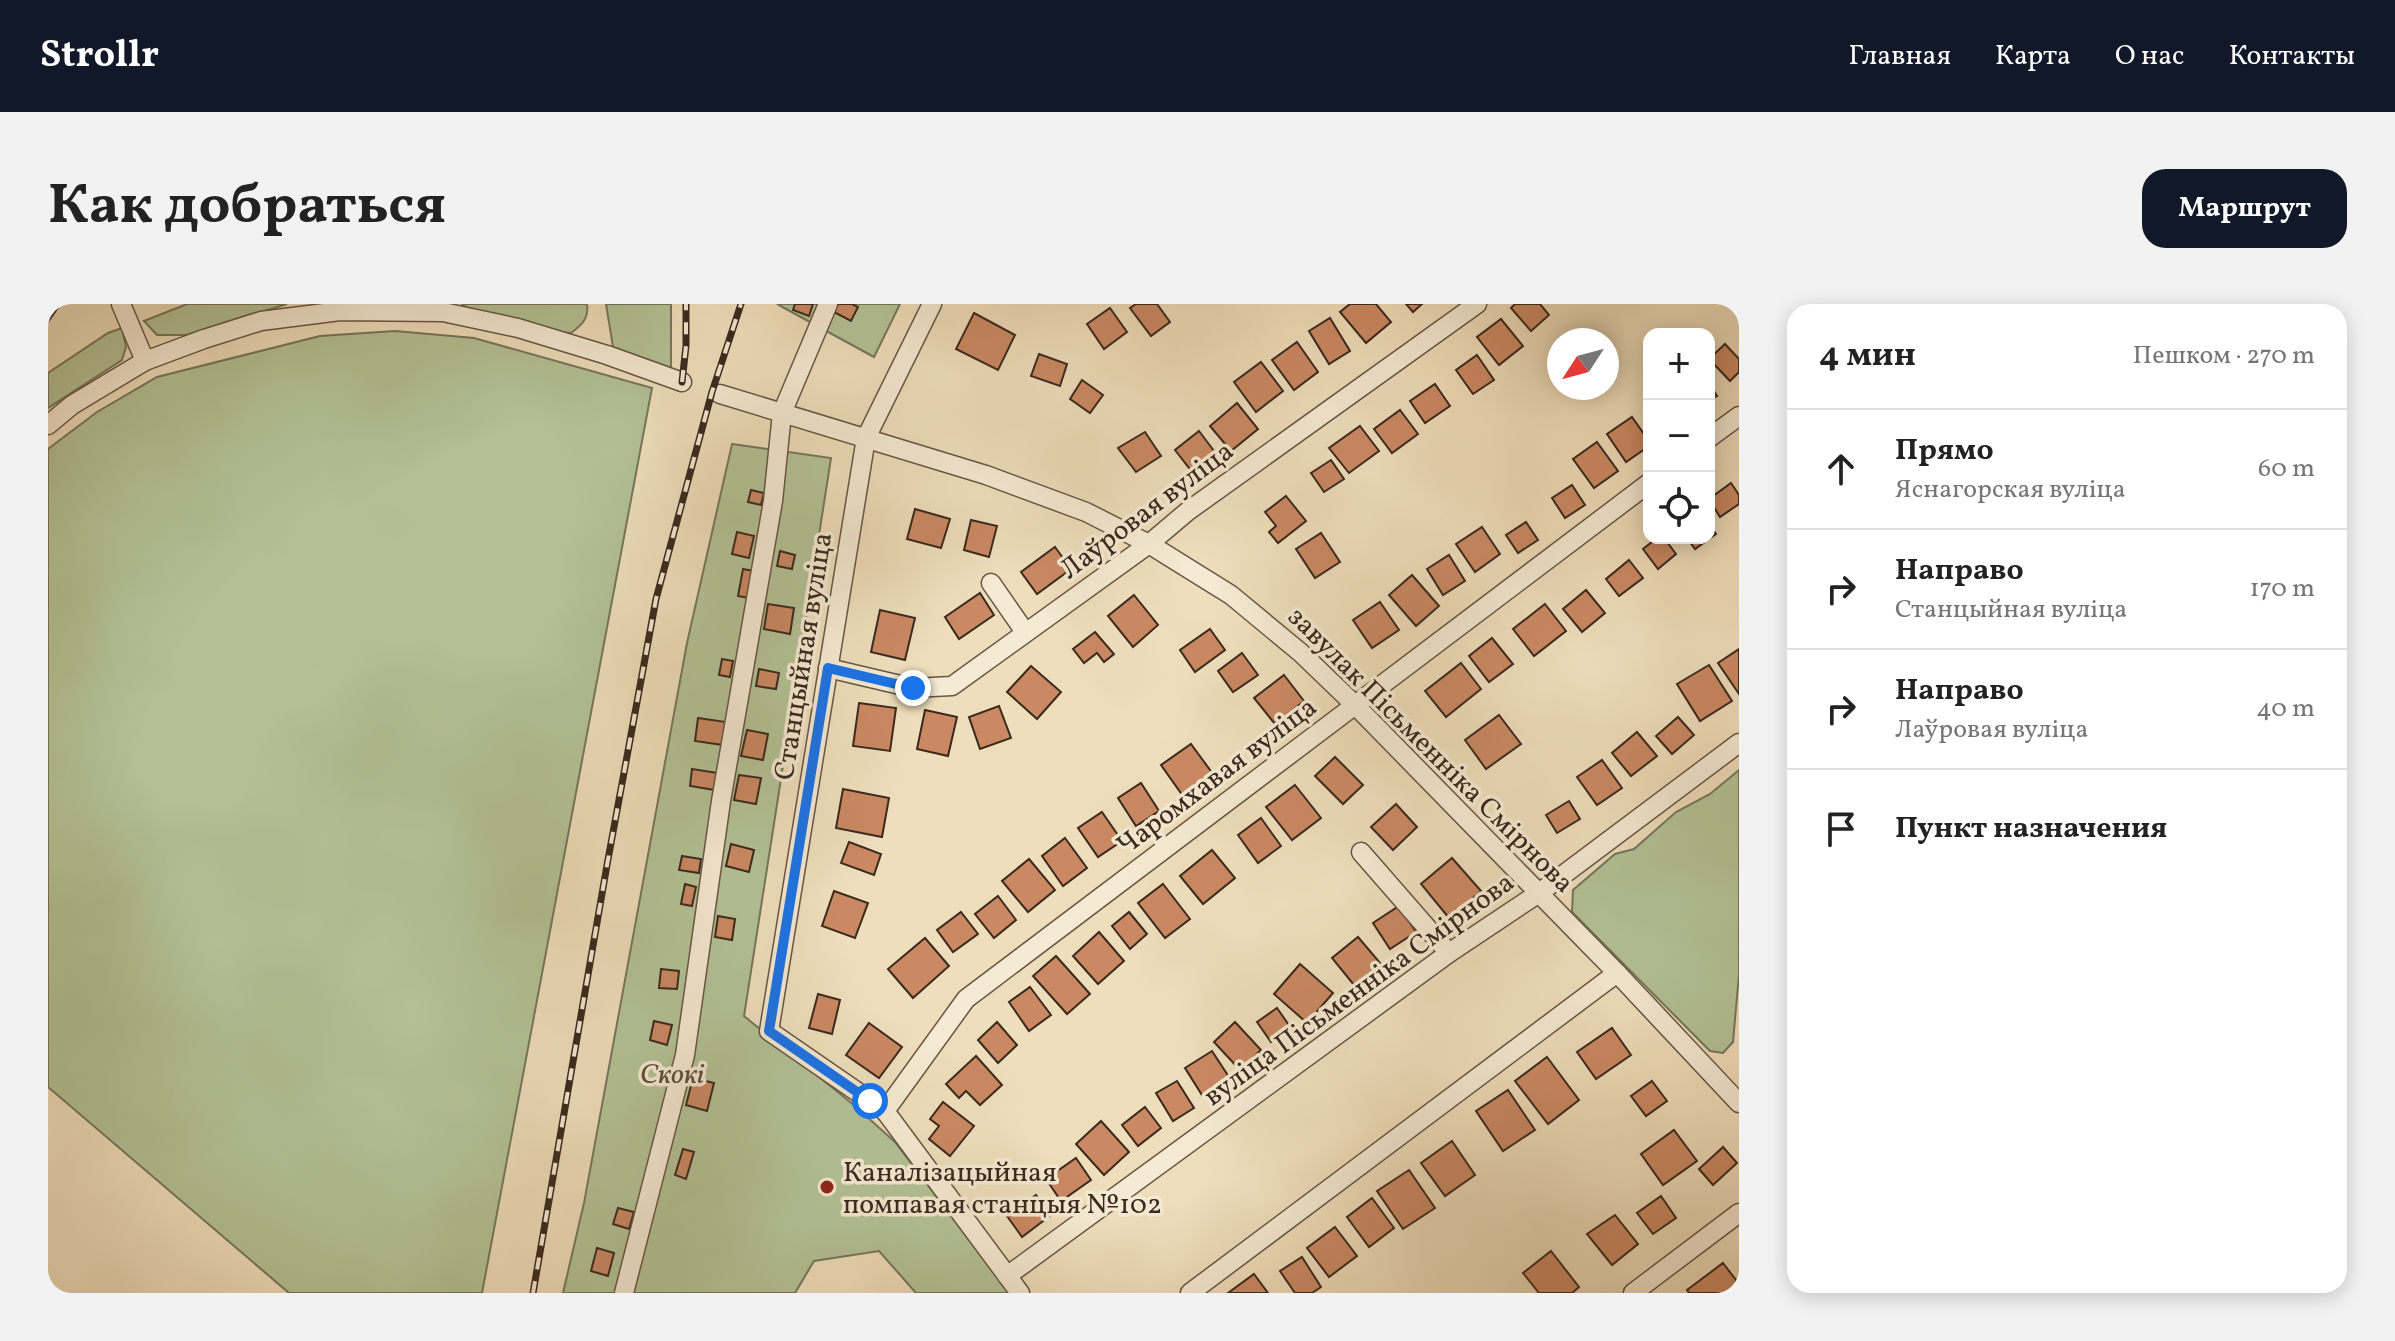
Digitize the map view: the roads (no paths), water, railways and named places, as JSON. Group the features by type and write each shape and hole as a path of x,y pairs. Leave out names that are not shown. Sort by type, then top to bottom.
{"street":[{"path":"121,304 145,361"},
{"path":"624,1293 685,1055 721,801 773,501 782,413 828,304"},
{"name":"Станцыйная вуліца","path":"885,1111 769,1031 866,438 932,304"},
{"name":"Лаўровая вуліца","path":"828,668 913,688 952,686 1149,544 1188,511 1477,304"},
{"path":"48,425 72,405 145,361 261,321 340,311 443,308 607,355 682,382"},
{"name":"завулак Пісьменніка Смірнова","path":"720,394 986,475 1086,512 1149,544 1231,595 1301,653 1355,705 1617,973 1739,1103"},
{"path":"1715,434 1739,416"},
{"name":"Чаромхавая вуліца","path":"885,1111 966,999 1643,488"},
{"path":"991,583 1025,632"},
{"name":"вуліца Пісьменніка Смірнова","path":"1007,1276 1449,953 1539,893 1739,743"},
{"path":"1361,852 1449,953"},
{"path":"1190,1293 1617,973"},
{"path":"885,1111 1020,1293"},
{"path":"1633,1293 1739,1213"}],"railway":[{"path":"682,382 686,304"},
{"path":"533,1293 656,599 712,392 741,304"}],"place":[{"name":"Каналізацыйная помпавая станцыя №102","path":"827,1187"}],"park label":[{"name":"Скокі","path":"672,1073"}]}
